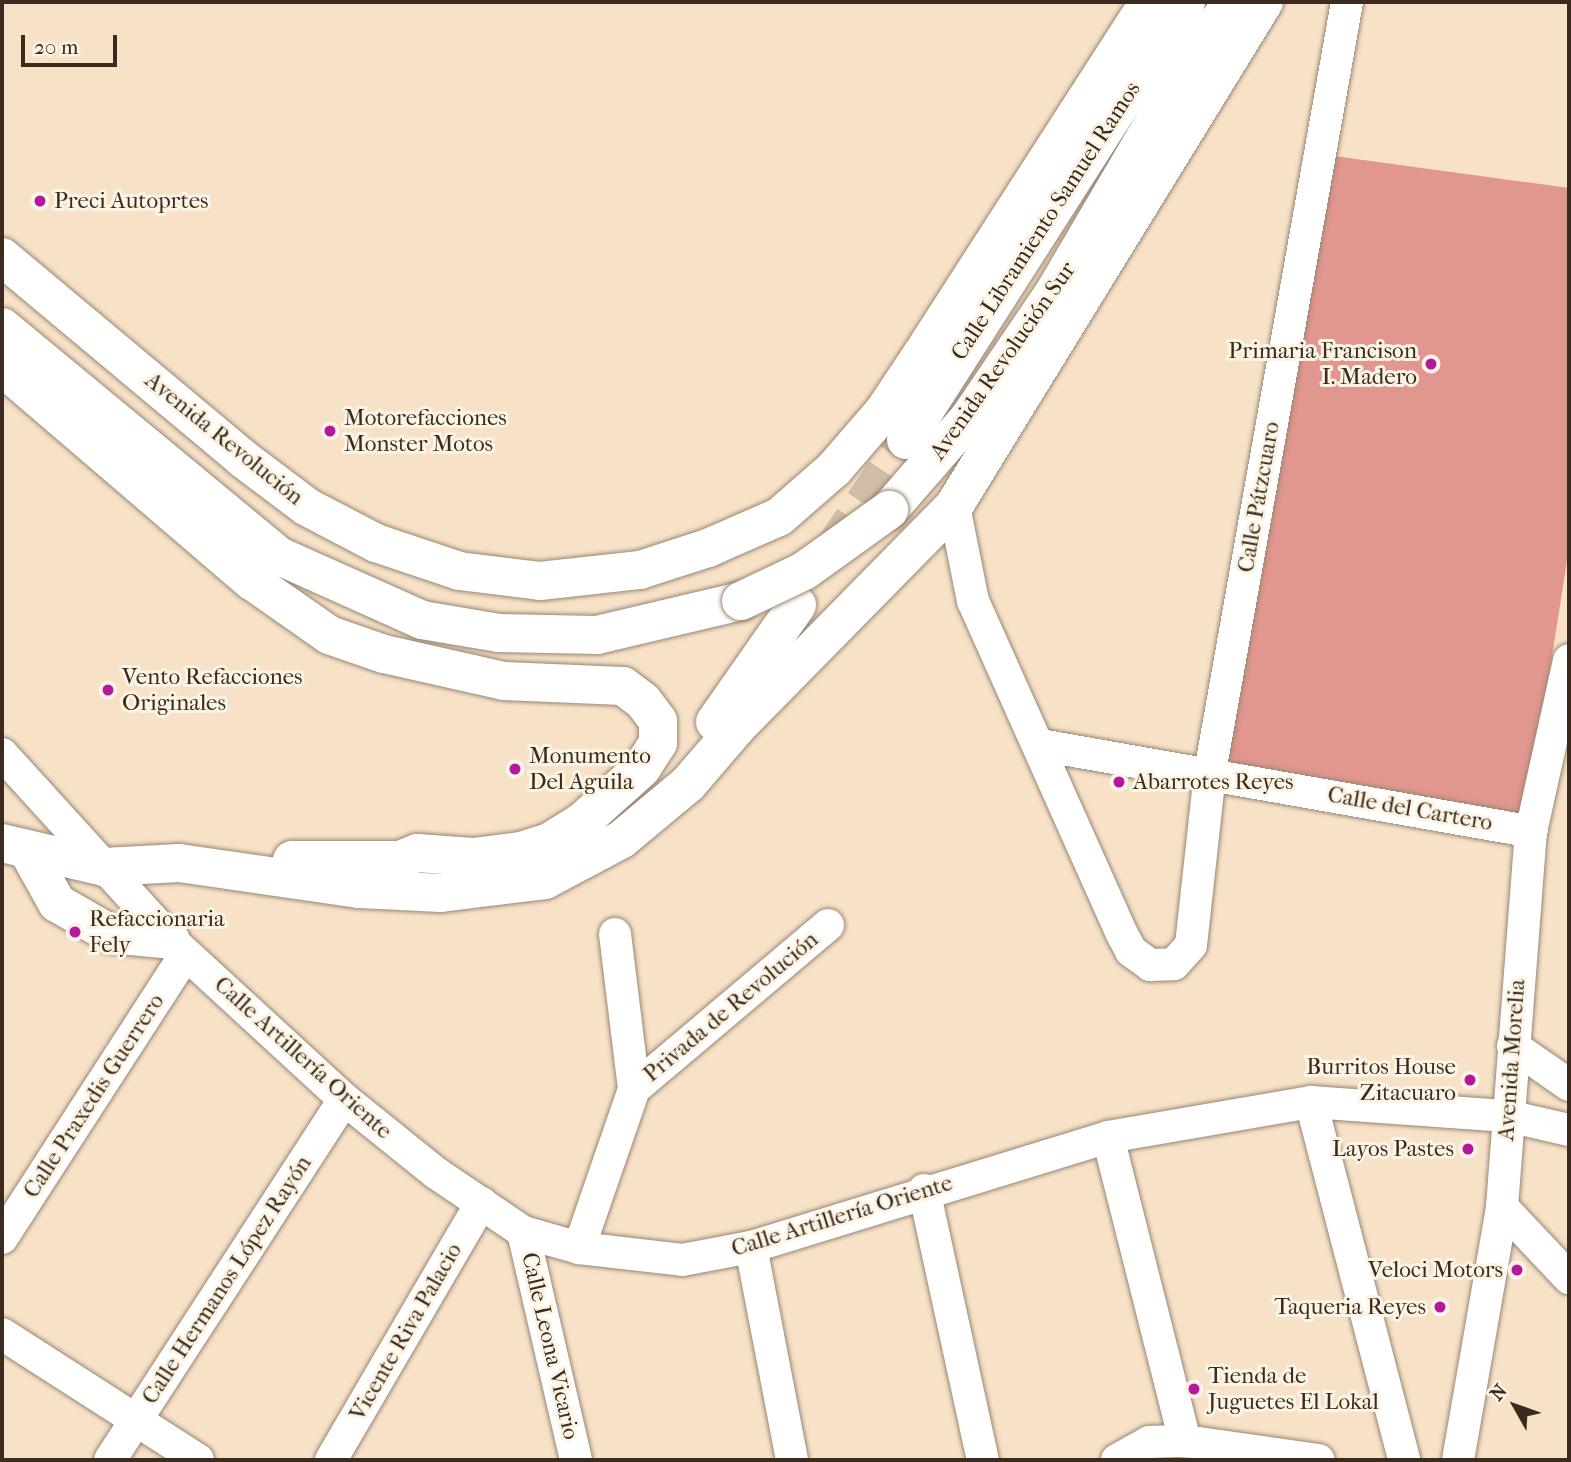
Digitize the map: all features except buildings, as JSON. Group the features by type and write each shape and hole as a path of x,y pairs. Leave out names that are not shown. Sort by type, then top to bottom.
{"main road":[{"name":"Avenida Revolución","path":"2,257 242,457 307,507 376,543 459,571 540,581 640,570 708,548 779,517 834,469 884,411 1149,2"},
{"name":"Calle Libramiento Samuel Ramos","path":"906,439 1186,2"},
{"name":"Avenida Revolución Sur","path":"2,327 279,556 422,620 499,633 597,635 741,601 804,571 889,510 969,418 1055,291 1184,71 1232,2"},
{"path":"179,863 360,889 441,892 545,880 622,839 688,784 737,727 954,506 1264,2"},
{"path":"2,367 252,581 329,635 384,654 503,681 623,685 643,701 658,721 658,743 642,768 583,821 550,842 520,851 473,856 417,853 400,860 179,863 104,867 15,847"},
{"path":"400,860 414,871 452,874 535,863 594,837 650,798 726,708 797,606"},
{"path":"15,847 57,903 111,934 179,947"}],"street":[{"name":"Calle Pátzcuaro","path":"1040,745 1131,951 1150,965 1174,964 1191,945 1210,772 1347,2"},
{"path":"954,506 973,601 1040,745"},
{"name":"Avenida Morelia","path":"1458,1460 1502,1207 1531,832 1569,660"},
{"name":"Calle del Cartero","path":"1040,745 1210,772 1531,832"},
{"name":"Calle Artillería Oriente","path":"2,754 179,947 344,1099 436,1173 523,1232 579,1248 682,1259 751,1247 924,1191 1108,1137 1311,1102 1508,1116 1569,1130"},
{"name":"Privada de Revolución","path":"634,1089 828,925"},
{"name":"Privada de Revolución","path":"579,1248 634,1089 615,934"},
{"name":"Calle Praxedis Guerrero","path":"2,1237 179,947"},
{"path":"1513,1046 1569,1085"},
{"name":"Calle Hermanos López Rayón","path":"110,1460 344,1099"},
{"path":"1311,1102 1404,1460"},
{"path":"1108,1137 1185,1441"},
{"path":"924,1191 983,1460"},
{"name":"Vicente Riva Palacio","path":"331,1460 481,1203"},
{"path":"1502,1207 1569,1278"},
{"name":"Calle Leona Vicario","path":"523,1232 576,1460"},
{"path":"751,1247 792,1460"},
{"path":"2,1334 198,1460"},
{"path":"1119,1459 1149,1442 1185,1441 1319,1460"}],"tunnel":[{"path":"832,551 906,440"}],"place":[{"name":"Preci Autoprtes","path":"40,201"},
{"name":"Primaria Francison I. Madero","path":"1431,364"},
{"name":"Motorefacciones Monster Motos","path":"330,431"},
{"name":"Vento Refacciones Originales","path":"108,690"},
{"name":"Monumento Del Aguila","path":"515,769"},
{"name":"Abarrotes Reyes","path":"1119,782"},
{"name":"Refaccionaria Fely","path":"75,932"},
{"name":"Burritos House Zitacuaro","path":"1470,1080"},
{"name":"Layos Pastes","path":"1468,1149"},
{"name":"Veloci Motors","path":"1517,1270"},
{"name":"Taqueria Reyes","path":"1440,1307"},
{"name":"Tienda de Juguetes El Lokal","path":"1194,1389"}]}
